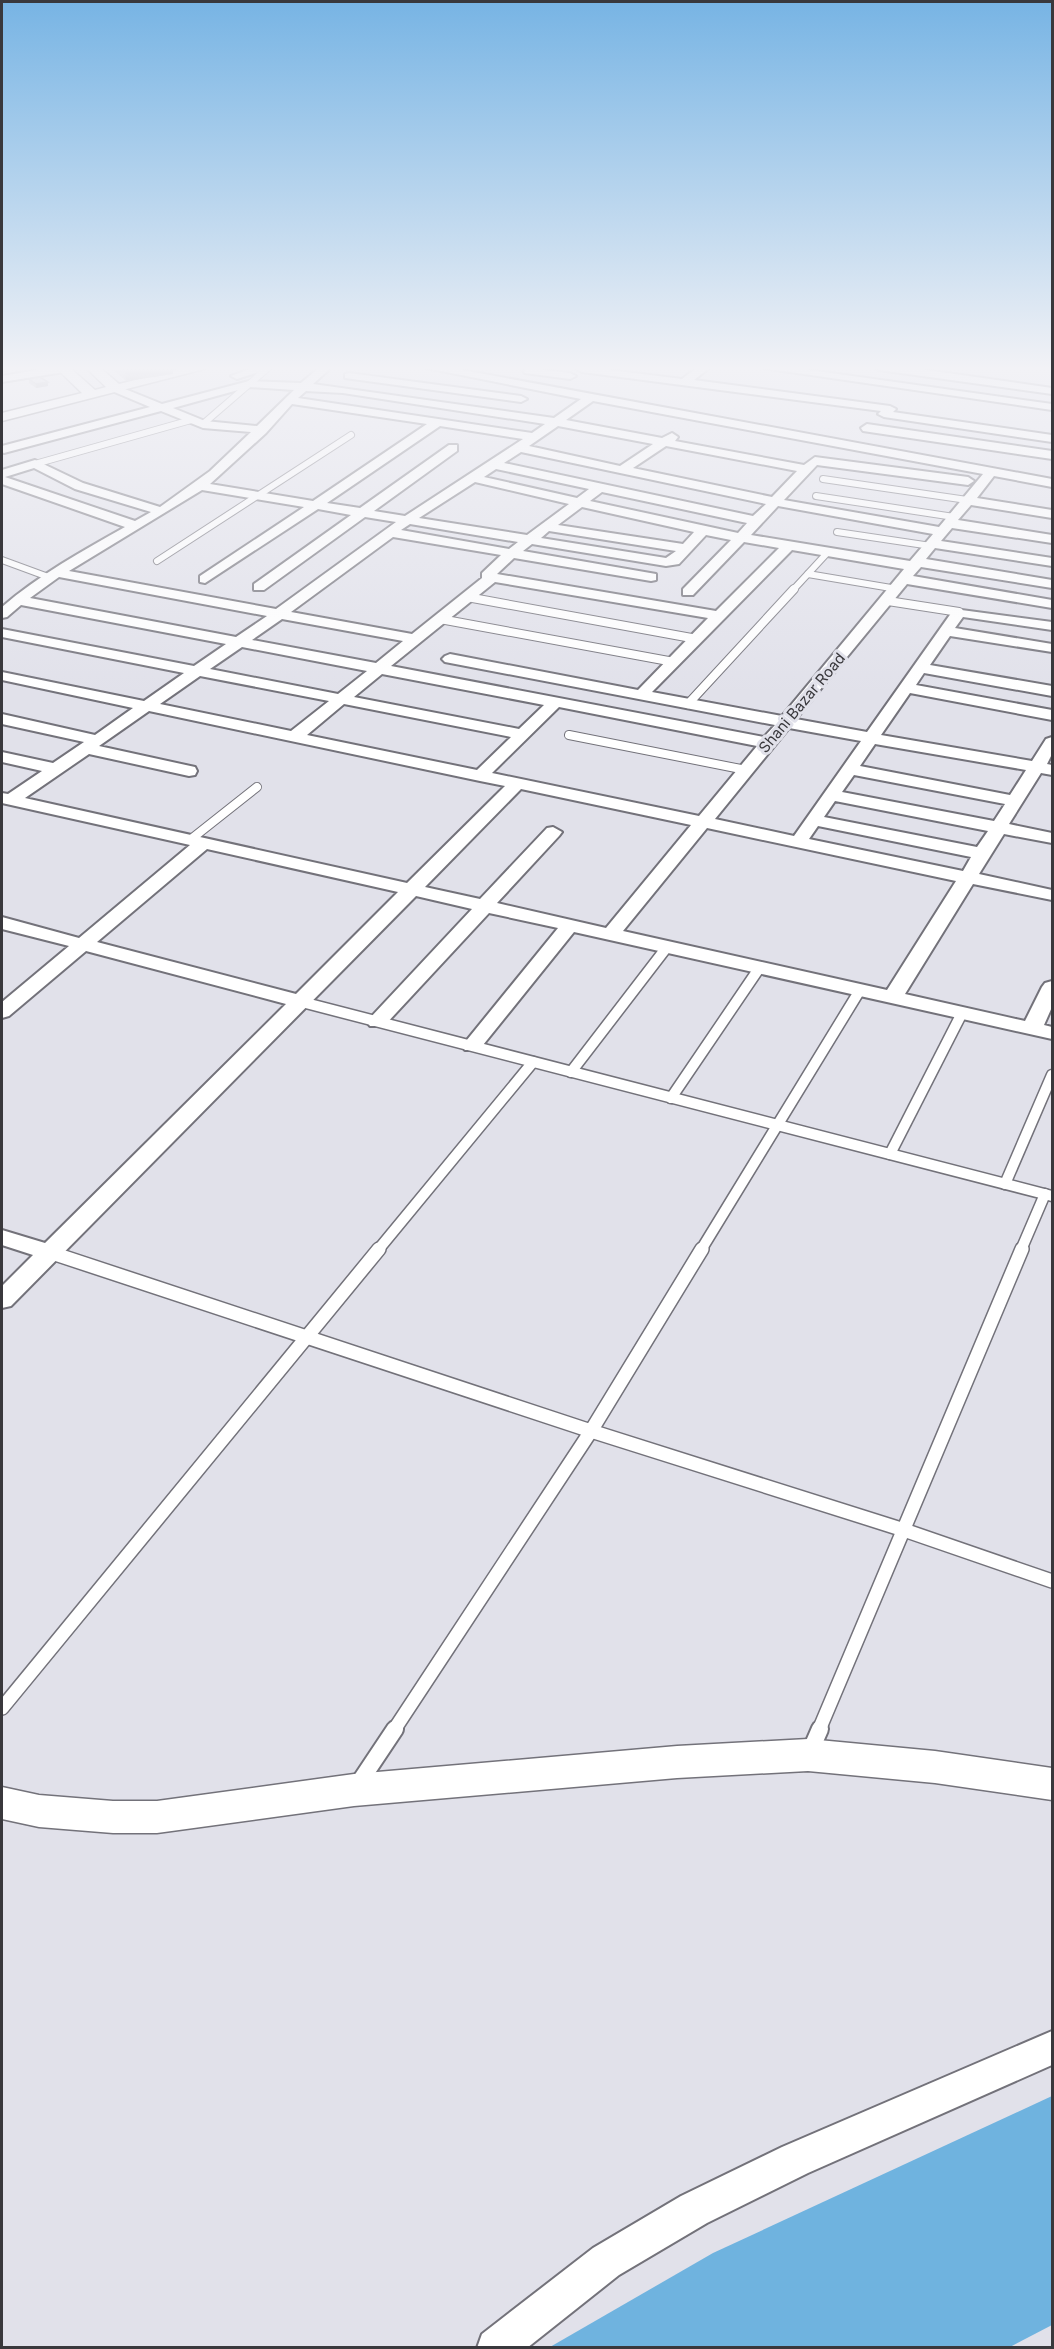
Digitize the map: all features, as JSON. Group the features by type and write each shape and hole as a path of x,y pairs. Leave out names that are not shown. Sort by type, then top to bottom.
{"street":[{"path":"58,476 79,486 160,511"},
{"path":"2,614 55,576 160,511 212,476"},
{"path":"205,579 358,476"},
{"path":"259,587 415,476"},
{"path":"7,799 57,769 200,670 388,532 477,476"},
{"path":"542,476 756,521"},
{"path":"649,476 775,502 942,532 1053,562"},
{"path":"688,592 775,502 794,476"},
{"path":"973,476 1027,478 1053,483"},
{"path":"981,476 987,477"},
{"name":"Shani Bazar Road","path":"611,934 706,822 746,770 987,477"},
{"path":"473,478 741,537 828,552 1053,584"},
{"path":"2,480 135,526"},
{"path":"199,486 670,562 704,530"},
{"path":"599,488 510,554 487,576 719,616"},
{"path":"967,500 1053,514"},
{"path":"547,526 686,549"},
{"path":"388,532 651,577"},
{"path":"942,532 1053,539"},
{"path":"269,536 362,551"},
{"path":"641,695 789,545"},
{"path":"55,576 414,639"},
{"path":"294,737 492,578"},
{"path":"896,590 1053,604"},
{"path":"19,600 768,744"},
{"path":"799,841 959,612 1053,626"},
{"path":"946,631 1053,648"},
{"path":"2,633 522,734"},
{"path":"450,659 871,738 1045,768"},
{"path":"921,668 1053,691"},
{"path":"2,676 1053,895"},
{"path":"907,688 1053,715"},
{"path":"480,776 556,702"},
{"path":"2,719 189,771"},
{"path":"893,997 1015,801 1045,768 1053,742"},
{"path":"2,757 57,769"},
{"path":"849,769 1015,801"},
{"path":"2,1300 516,784"},
{"path":"831,795 1053,838"},
{"path":"7,799 1053,1033"},
{"path":"812,820 982,854"},
{"path":"377,1022 553,832"},
{"path":"2,1012 84,943 197,842"},
{"path":"2,923 298,1001"},
{"path":"472,1046 570,925"},
{"path":"1032,1028 1053,987"},
{"path":"2,1237 49,1252"},
{"path":"2,1803 39,1811 113,1818 156,1817 354,1790 676,1762 808,1755 935,1767 1053,1784"},
{"path":"496,2348 549,2302 644,2238 764,2174 1053,2048"}],"lane":[{"path":"157,561 288,476"},
{"path":"823,479 967,500"},
{"path":"816,496 942,532"},
{"path":"837,532 942,532"},
{"path":"688,704 828,552"},
{"path":"2,560 55,576"},
{"path":"808,574 896,590 959,612"},
{"path":"467,597 697,639"},
{"path":"440,619 674,662"},
{"path":"569,735 746,770"},
{"path":"197,842 257,787"},
{"path":"572,1072 667,947"},
{"path":"671,1098 760,967"},
{"path":"354,1790 591,1431 860,990"},
{"path":"298,1001 1049,1195 808,1755"},
{"path":"890,1154 962,1013"},
{"path":"2,1708 533,1062"},
{"path":"1005,1184 1053,1075"},
{"path":"49,1252 591,1431 904,1530 1053,1581"}],"water":[{"path":"1052,2096 1052,2325 1010,2347 550,2347 713,2253"}]}
